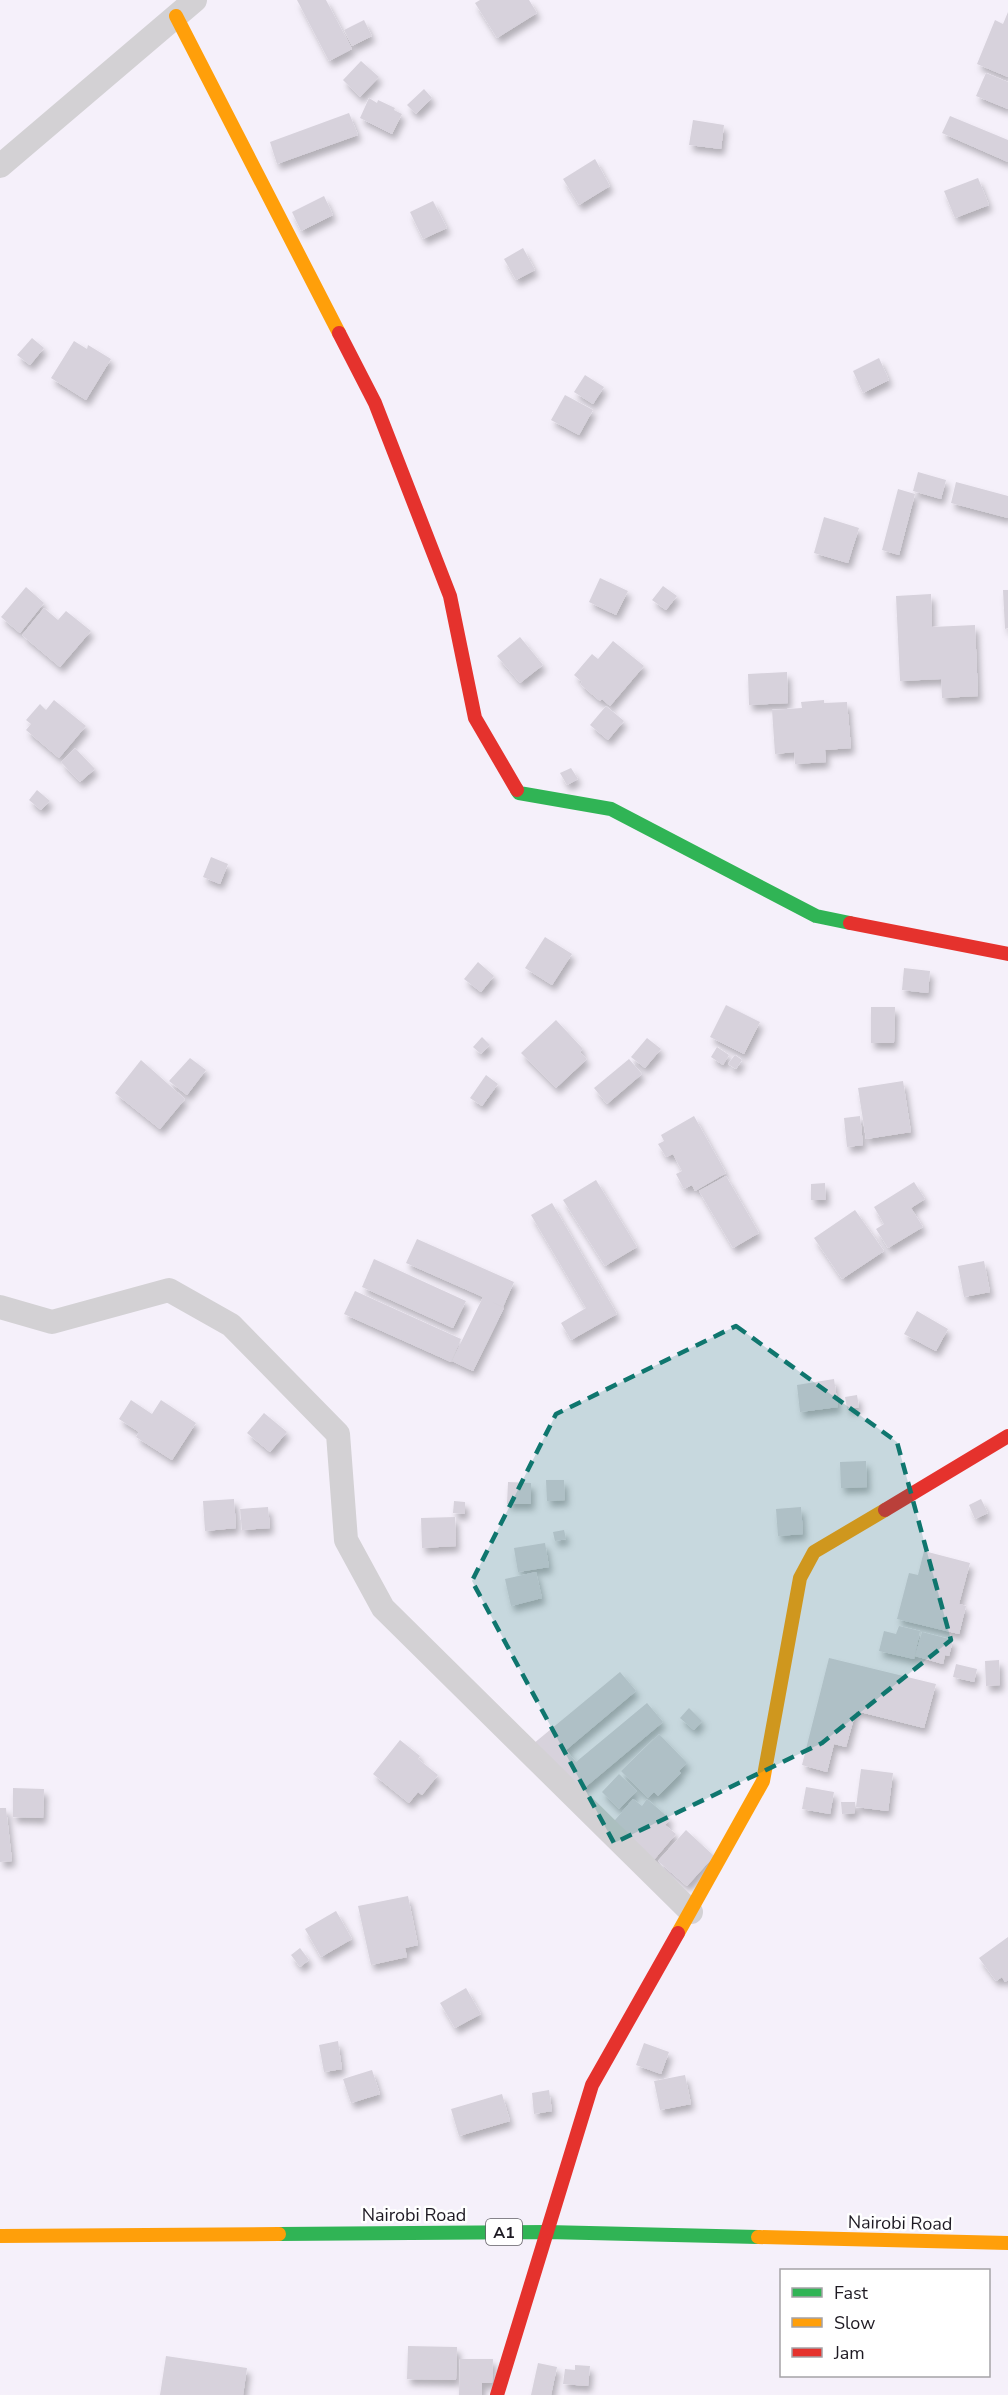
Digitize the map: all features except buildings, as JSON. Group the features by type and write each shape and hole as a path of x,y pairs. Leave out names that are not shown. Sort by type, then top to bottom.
{"main road":[{"path":"176,16 375,403 450,596 475,718 519,793 611,808 816,916 1008,954"},
{"path":"497,2395 592,2085 763,1781 800,1578 814,1552 1008,1436"},
{"name":"Nairobi Road","path":"0,2236 547,2232 1008,2243"}],"street":[{"path":"0,166 195,0"},
{"path":"0,1307 52,1322 169,1290 231,1325 338,1434 346,1540 383,1608 691,1912"}],"highlighted area":[{"path":"736,1326 897,1442 951,1640 822,1743 614,1843 472,1581 556,1414"}],"traffic: fast":[{"path":"517,790 519,793 611,809 816,916 850,923"},
{"path":"279,2234 547,2232 758,2237"}],"traffic: slow":[{"path":"176,16 339,333"},
{"path":"678,1933 763,1781 800,1578 814,1552 885,1510"},
{"path":"0,2236 279,2234"},
{"path":"758,2237 1008,2243"}],"traffic: jam":[{"path":"339,333 375,403 450,596 475,718 517,790"},
{"path":"850,923 1008,954"},
{"path":"885,1510 1008,1436"},
{"path":"497,2395 592,2085 678,1933"}]}
